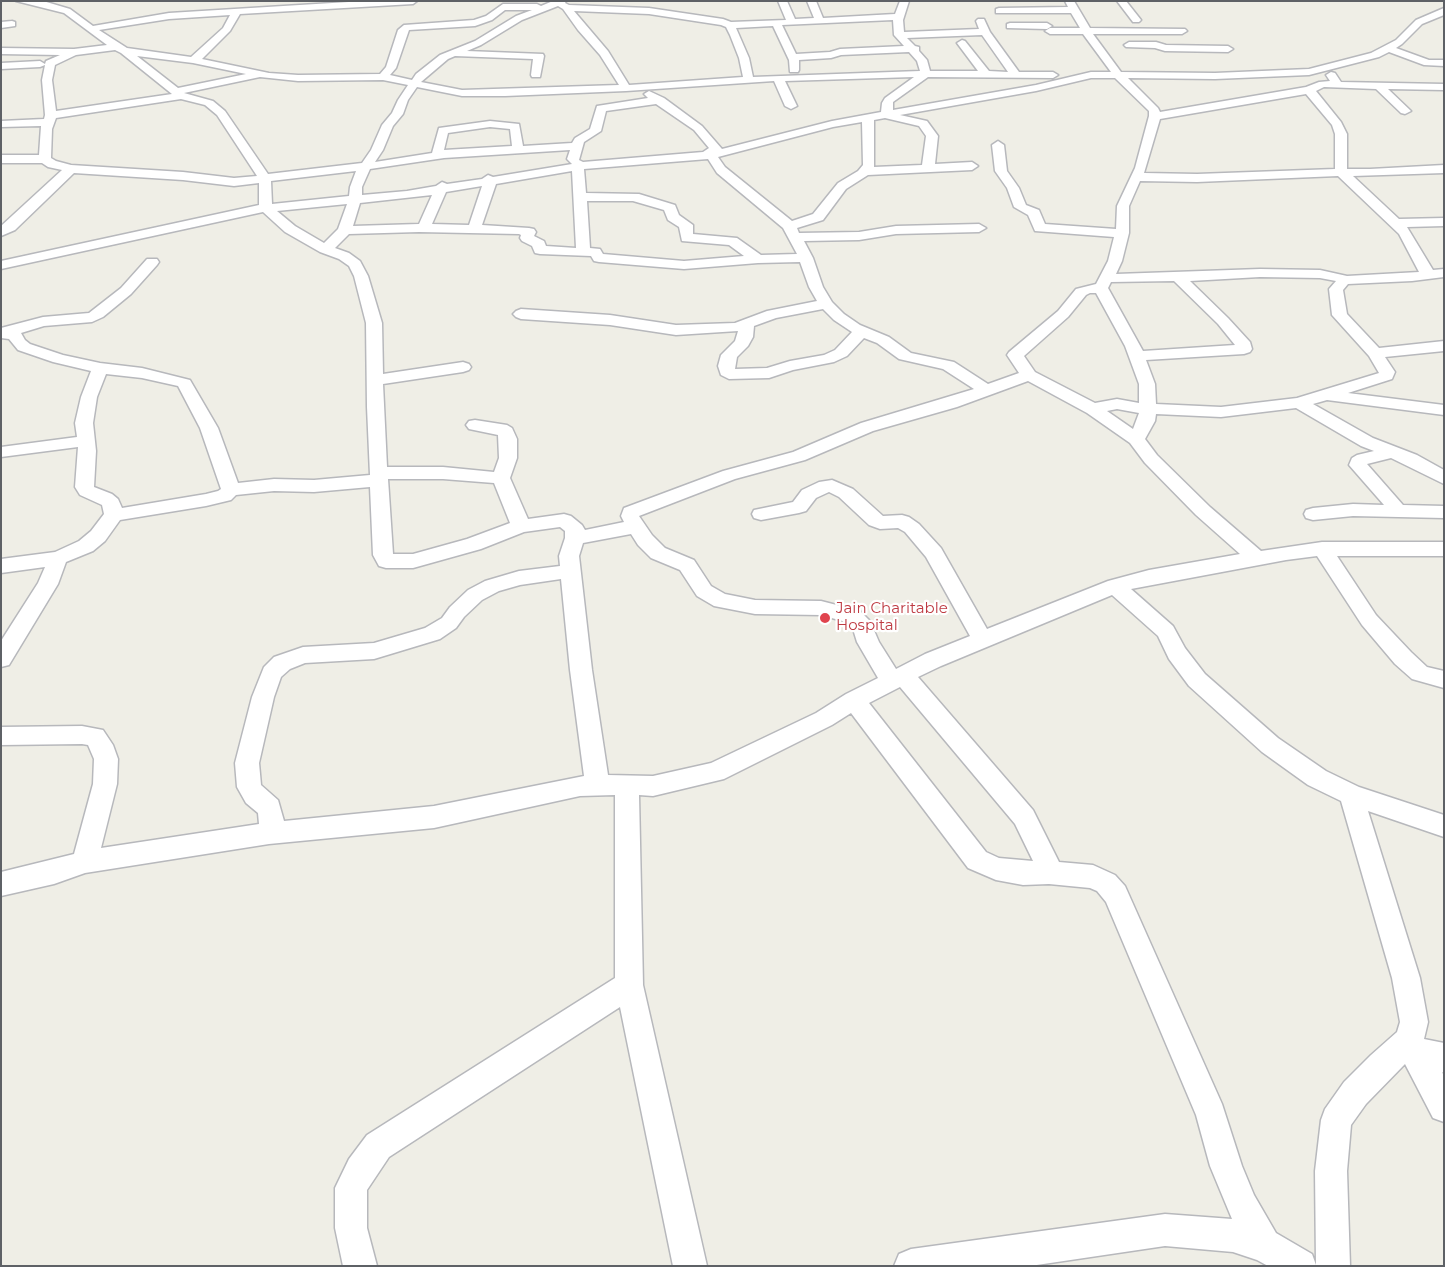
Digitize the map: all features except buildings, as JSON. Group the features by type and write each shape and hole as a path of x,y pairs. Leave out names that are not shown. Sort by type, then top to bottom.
{"street":[{"path":"20,1 43,4 67,11 178,94 205,102 214,107 221,113 265,179"},
{"path":"216,13 226,1"},
{"path":"90,29 158,18 338,4 413,1"},
{"path":"662,13 665,6 664,1"},
{"path":"782,1 791,21"},
{"path":"811,1 819,20"},
{"path":"905,1 898,17 899,35 914,49 922,60 926,74"},
{"path":"1069,1 1087,31 1119,76 1150,104 1155,116 1148,148 1123,206 1122,233 1116,261 1103,283"},
{"path":"1121,1 1136,20"},
{"path":"563,4 581,28 610,60 626,88"},
{"path":"383,77 391,68 403,30 407,27 475,23 489,18 500,9 506,7 547,7 563,4 712,19 730,25 898,17"},
{"path":"1426,6 1424,12 1432,20"},
{"path":"325,248 338,239 344,230 356,198 356,187 366,165 413,84 433,65 452,54 478,43 519,18 547,7"},
{"path":"998,11 1075,10"},
{"path":"1,51 74,52 120,49 193,60 258,74 298,78 383,77 462,93 484,94 626,88 795,77 926,74 1215,76 1309,72 1375,55 1399,42 1444,11"},
{"path":"193,60 202,54 227,29 237,12"},
{"path":"981,21 985,32 1016,75"},
{"path":"776,22 792,57 795,77"},
{"path":"1,25 12,24"},
{"path":"730,25 744,58 749,80"},
{"path":"1046,25 1058,44"},
{"path":"1010,26 1046,25 1087,31 1182,31"},
{"path":"899,35 985,32"},
{"path":"962,43 986,74"},
{"path":"1081,46 1155,45 1165,48 1228,49"},
{"path":"1388,48 1428,63 1444,63"},
{"path":"792,57 831,55 840,52 914,49"},
{"path":"1,66 50,63 74,52"},
{"path":"452,54 539,56 536,75"},
{"path":"504,69 508,55"},
{"path":"45,159 46,129 50,119 47,80 50,63"},
{"path":"1326,68 1338,85"},
{"path":"1309,72 1323,84"},
{"path":"1,124 50,119 149,102 258,74"},
{"path":"887,114 887,103 889,100 926,74"},
{"path":"714,153 818,124 887,114 1092,75"},
{"path":"778,78 791,106"},
{"path":"214,107 240,88 244,79"},
{"path":"1155,116 1309,90 1323,84 1444,87"},
{"path":"1379,86 1405,111"},
{"path":"638,87 660,100 698,128 710,141 721,170 792,232 806,258 816,287 826,304 839,317 878,338 905,356 948,365 986,390"},
{"path":"1309,90 1337,124 1341,134 1341,172 1405,232 1428,275"},
{"path":"584,252 581,197 575,165 576,146 579,140 595,131 601,108 660,100"},
{"path":"1,159 45,159 52,164 71,169 183,176 254,197 356,198 489,181 575,165 714,153 832,124 868,119 887,114 923,123 932,136 928,169"},
{"path":"792,232 818,217 842,186 864,171 869,165 868,119"},
{"path":"436,156 443,130 490,124 515,126 518,149"},
{"path":"998,145 1001,171 1013,188 1020,207 1034,213 1040,228 1122,233"},
{"path":"265,179 436,156 576,146"},
{"path":"864,171 972,166"},
{"path":"1,232 10,227 71,169"},
{"path":"1136,178 1441,171"},
{"path":"1,265 208,219 254,197 265,179"},
{"path":"1,259 204,215 254,197 265,179"},
{"path":"474,229 489,181"},
{"path":"424,228 442,188"},
{"path":"254,197 290,229 349,260 362,276 374,323 375,407 383,555 386,561 414,561 474,544 521,526 564,520 575,528 575,538 569,556 570,571 597,785"},
{"path":"581,197 634,197 670,208 672,217 686,225 687,238 732,241 758,258"},
{"path":"1397,223 1444,220"},
{"path":"344,230 424,228 526,231 530,234 527,238 538,244 540,250 595,252 599,258 684,265 758,258 806,258"},
{"path":"792,232 858,236 896,230 979,228"},
{"path":"2,333 43,322 92,317 126,291 152,262"},
{"path":"1256,557 1202,511 1169,475 1151,459 1136,439 1093,409 1029,375 1015,355 1063,314 1083,291 1103,283 1260,273 1320,274 1340,277 1344,280 1444,273"},
{"path":"1137,356 1244,349 1244,345 1223,321 1178,277"},
{"path":"1093,409 1117,404 1148,409 1221,412 1299,403 1328,396 1386,376 1387,372 1375,353 1340,315 1336,289 1344,280"},
{"path":"1103,283 1137,356 1147,384 1148,409 1146,420 1136,439"},
{"path":"521,314 610,320 676,330 746,325 772,314 826,304"},
{"path":"746,325 745,337 742,343 729,355 726,366 727,372 730,374 769,373 790,366 828,359 841,353 862,331"},
{"path":"2,333 16,336 18,342 24,347 39,354 100,368 142,373 184,383 209,428 230,490"},
{"path":"1375,353 1444,346"},
{"path":"376,380 464,367"},
{"path":"100,368 89,397 84,423 87,451 84,487 87,491 105,498 111,503 114,515"},
{"path":"1029,375 951,403 867,427 798,456 729,476 638,508 631,512 630,516 646,540 658,553 687,565 704,591 712,597 721,601 755,607 821,608 853,616 863,626 868,642 882,667 898,677 1024,816 1050,872"},
{"path":"1328,396 1444,410"},
{"path":"1299,403 1367,442 1411,459 1444,478"},
{"path":"475,425 500,429 506,432 508,458 501,478 521,526"},
{"path":"1,452 85,442"},
{"path":"1392,452 1363,459 1358,462 1358,465 1398,511"},
{"path":"1,566 58,558 86,546 98,536 114,515 190,504 224,496 230,490 274,485 314,486 379,477 443,473 501,478"},
{"path":"762,514 799,507 809,494 826,486 832,486 846,493 876,521 880,523 902,521 912,528 934,553 982,639"},
{"path":"1313,514 1354,510 1444,512"},
{"path":"575,538 637,526"},
{"path":"1,884 86,862 269,833 434,817 580,786 628,784 653,786 716,772 824,718 898,677 982,639 1115,586 1149,577 1256,557 1322,549 1444,548"},
{"path":"1322,549 1369,620 1403,658 1420,673 1444,680"},
{"path":"1,659 48,584 58,558"},
{"path":"269,833 272,819 269,807 255,796 249,787 247,763 263,697 272,674 282,663 303,655 374,651 432,634 449,623 457,612 475,595 492,586 519,578 570,571"},
{"path":"1115,586 1166,632 1177,653 1197,680 1270,745 1317,778 1351,795 1444,826"},
{"path":"854,700 977,860 996,870 1023,873 1050,872 1093,878 1106,883 1116,894 1211,1115 1226,1166 1242,1206 1264,1245"},
{"path":"1,736 82,735 96,737 106,759 104,784 86,862"},
{"path":"628,784 629,985 690,1266"},
{"path":"1351,795 1406,978 1414,1022 1444,1107"},
{"path":"360,1266 351,1228 351,1188 360,1170 378,1146 629,985"},
{"path":"1333,1266 1331,1171 1336,1120 1355,1093 1381,1065 1423,1051"},
{"path":"911,1266 1166,1230 1233,1236 1264,1245 1300,1266"}],"place":[{"name":"Jain Charitable Hospital","path":"825,618"}]}
